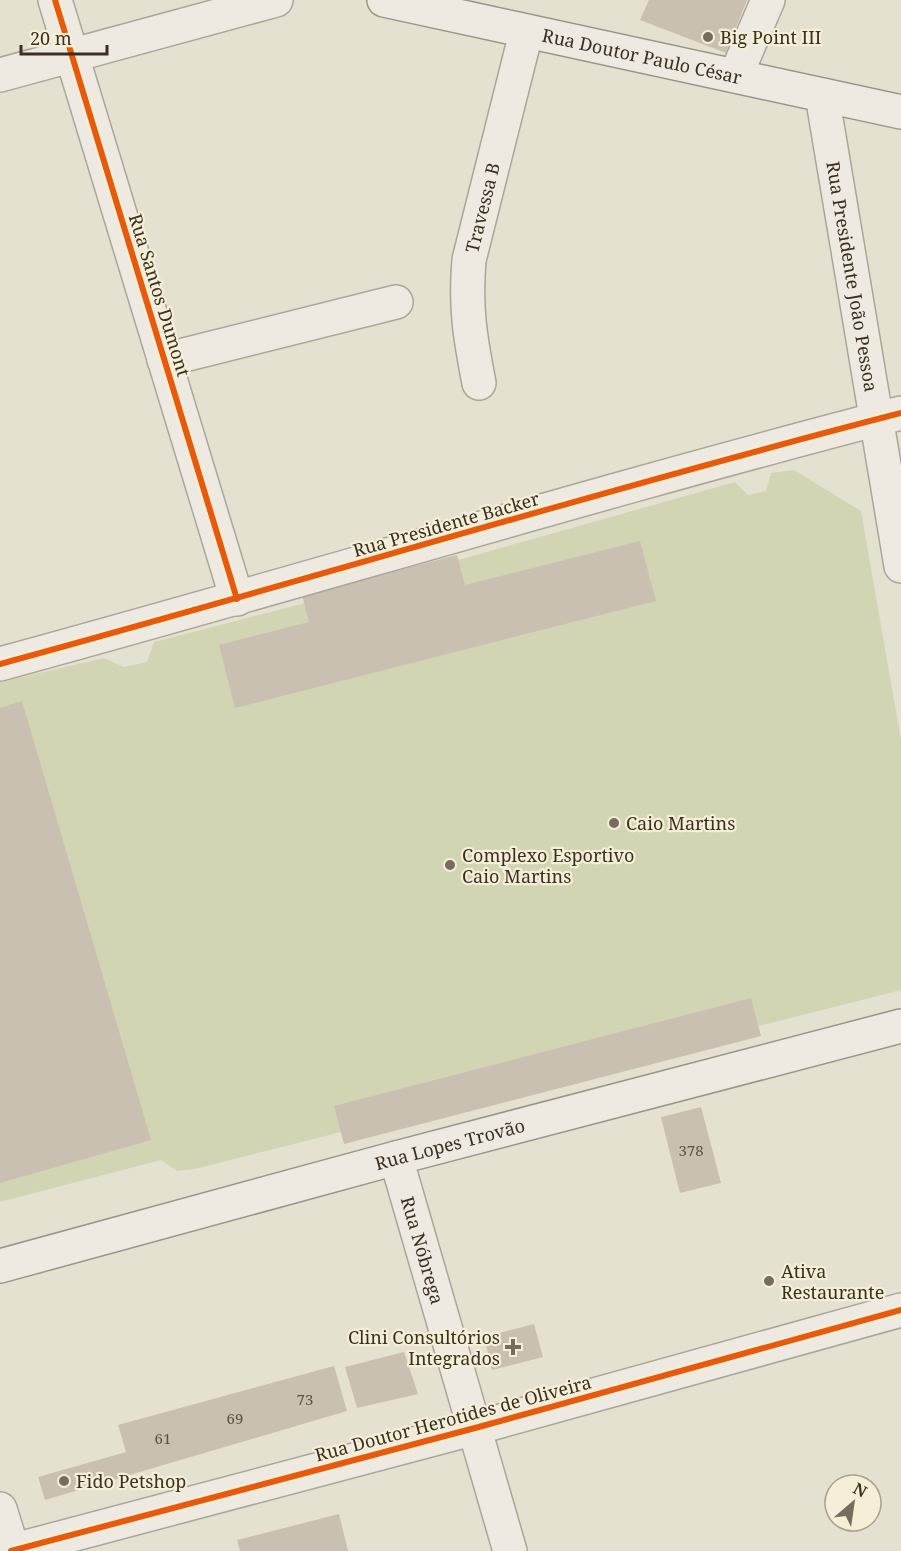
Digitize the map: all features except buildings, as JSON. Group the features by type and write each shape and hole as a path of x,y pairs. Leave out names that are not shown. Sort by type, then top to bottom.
{"street":[{"name":"Rua Santos Dumont","path":"55,0 237,599"},
{"path":"0,75 276,0"},
{"name":"Rua Doutor Paulo César","path":"390,0 526,33 736,75 901,112"},
{"path":"736,75 768,0"},
{"name":"Travessa B","path":"479,383 467,324 466,294 469,260 526,33"},
{"name":"Rua Presidente João Pessoa","path":"822,94 890,416 901,566"},
{"path":"164,360 396,302"},
{"name":"Rua Presidente Backer","path":"0,664 237,599 784,442 890,416"},
{"name":"Rua Lopes Trovão","path":"0,1266 396,1158 901,1026"},
{"name":"Rua Nóbrega","path":"396,1158 510,1551"},
{"name":"Rua Doutor Herotides de Oliveira","path":"12,1551 475,1428 901,1310"},
{"path":"0,1509 12,1551"}],"green space":[{"name":"Complexo Esportivo Caio Martins","path":"794,470 861,511 901,740 901,990 195,1169 177,1171 161,1160 0,1202 0,682 104,658 124,667 147,662 154,642 306,603 735,482 748,495 766,491 771,473"}],"cycle path":[{"path":"55,0 237,599"},
{"path":"0,664 675,474 901,413"},
{"path":"11,1551 475,1428 901,1310"}],"place":[{"name":"Big Point III","path":"708,37"},
{"name":"Caio Martins","path":"614,823"},
{"name":"Complexo Esportivo Caio Martins","path":"450,865"},
{"name":"Ativa Restaurante","path":"769,1281"},
{"name":"Clini Consultórios Integrados","path":"513,1347"},
{"name":"Fido Petshop","path":"64,1481"}]}
